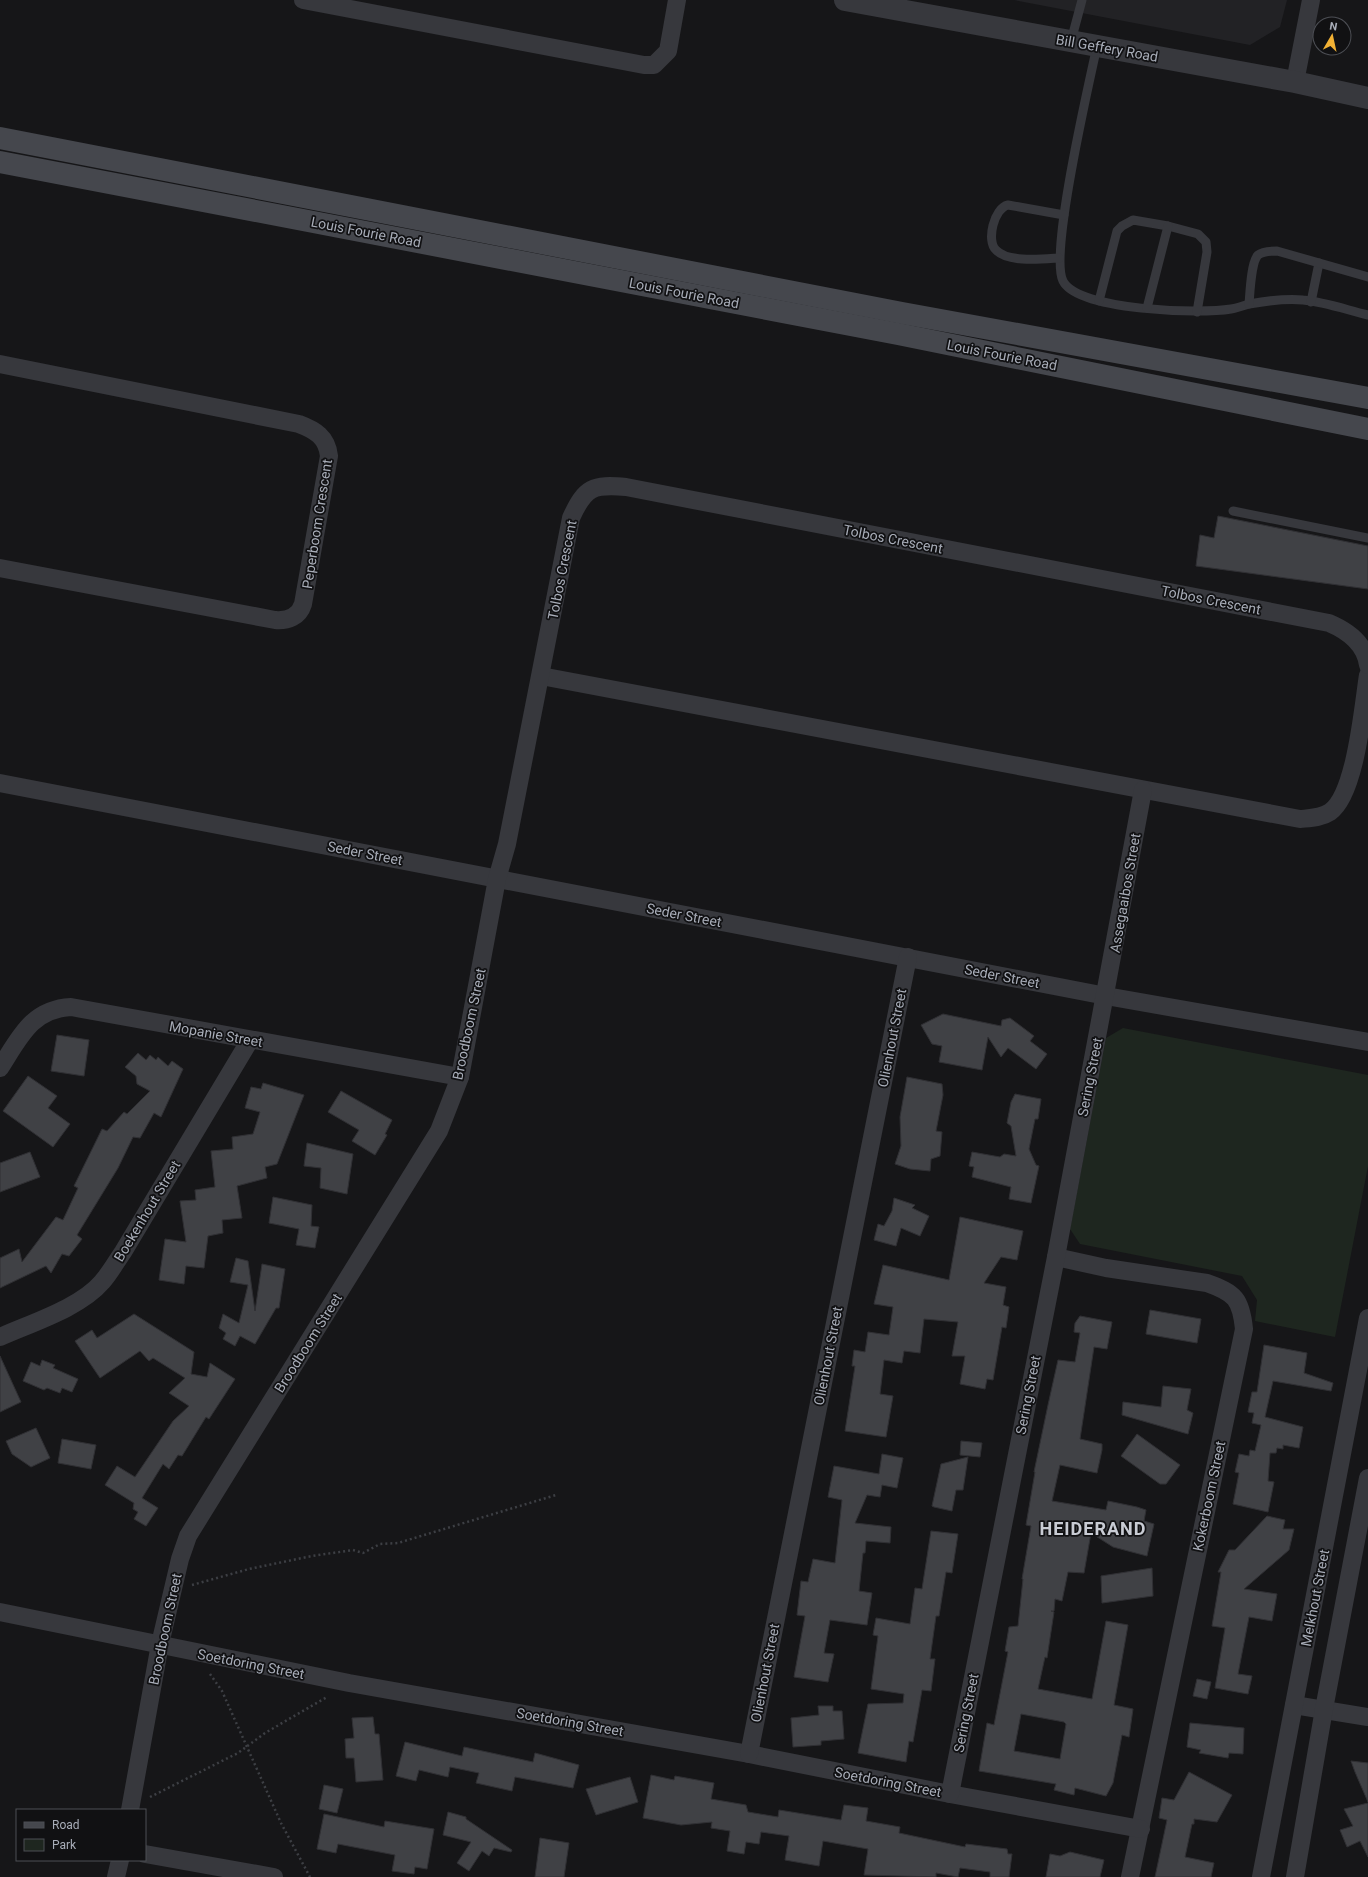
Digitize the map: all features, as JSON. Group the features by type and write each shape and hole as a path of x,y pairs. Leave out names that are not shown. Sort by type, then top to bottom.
{"main road":[{"name":"Louis Fourie Road","path":"0,138 902,313 1368,398"},
{"name":"Louis Fourie Road","path":"0,162 905,335 1368,429"}],"street":[{"path":"303,0 644,66 654,65 668,50 678,0"},
{"name":"Bill Geffery Road","path":"845,0 1295,82 1368,98"},
{"path":"1295,82 1311,0"},
{"name":"Peperboom Crescent","path":"0,364 299,424 314,430 324,440 328,448 328,456 303,604 297,616 290,619 275,620 0,568"},
{"name":"Tolbos Crescent","path":"497,879 507,844 571,518 577,505 589,490 598,486 626,487 1328,623 1348,632 1360,645 1365,654 1368,665"},
{"path":"541,676 1300,819 1316,818 1330,812 1343,797 1353,766 1368,675"},
{"name":"Seder Street","path":"0,783 1106,996 1368,1042"},
{"name":"Assegaaibos Street","path":"1106,996 1144,790"},
{"name":"Broodboom Street","path":"130,1809 160,1644 172,1591 188,1536 439,1131 460,1076 497,879"},
{"name":"Olienhout Street","path":"749,1754 908,958"},
{"name":"Sering Street","path":"950,1794 1106,996"},
{"name":"Mopanie Street","path":"0,1068 30,1024 41,1015 54,1009 71,1007 250,1040 460,1076"},
{"name":"Boekenhout Street","path":"0,1337 66,1308 84,1297 101,1283 123,1252 250,1040"},
{"name":"Kokerboom Street","path":"1056,1257 1106,1268 1207,1283 1221,1288 1236,1298 1243,1314 1244,1329 1130,1877"},
{"name":"Melkhout Street","path":"1261,1877 1366,1344 1368,1318"},
{"name":"Melkhout Street","path":"1295,1877 1324,1709 1368,1478"},
{"name":"Soetdoring Street","path":"0,1612 349,1683 749,1754 950,1794 1141,1829"},
{"path":"1294,1705 1368,1717"},
{"path":"146,1854 274,1877"},
{"path":"116,1877 120,1861"}],"lane":[{"path":"1070,41 1082,0"},
{"path":"1096,46 1064,215 1059,258 1062,281 1069,289 1112,305 1197,312 1232,309 1249,304 1274,300 1311,302 1368,315"},
{"path":"1059,258 1040,259 1008,257 996,251 992,245 992,238 995,219 999,209 1003,206 1008,205 1064,215"},
{"path":"1099,300 1115,236 1122,226 1133,220 1168,226 1198,234 1206,242 1207,252 1197,312"},
{"path":"1147,308 1168,226"},
{"path":"1249,304 1254,262 1261,253 1276,250 1368,277"},
{"path":"1311,302 1319,262"},
{"path":"1232,510 1368,538"}],"path":[{"path":"172,1591 249,1569 312,1556 353,1550 363,1553 380,1544 398,1543 556,1495"},
{"path":"197,1653 222,1691 281,1823 310,1877"},
{"path":"130,1809 238,1753 265,1733 349,1683"}],"shaded area":[{"path":"1014,0 1287,0 1280,27 1250,45"}],"green space":[{"path":"1123,1028 1368,1075 1368,1166 1335,1337 1255,1321 1257,1300 1242,1276 1080,1244 1070,1229 1106,1038"}],"building":[{"path":"1218,516 1368,546 1368,589 1196,566 1200,535 1214,538"},
{"path":"943,1014 1001,1026 1002,1020 1010,1018 1034,1036 1030,1041 1047,1054 1036,1069 1008,1048 1001,1057 988,1037 982,1070 939,1062 942,1046 932,1044 921,1025"},
{"path":"57,1035 89,1040 84,1076 51,1071"},
{"path":"138,1053 146,1060 150,1055 156,1060 158,1057 168,1066 172,1061 183,1069 161,1117 154,1113 140,1138 133,1137 118,1168 77,1235 82,1239 69,1256 62,1254 51,1273 46,1266 0,1288 0,1258 19,1249 22,1262 56,1217 63,1220 78,1188 74,1186 102,1129 107,1131 124,1112 127,1114 150,1091 137,1084 136,1076 125,1067"},
{"path":"28,1076 57,1096 48,1108 70,1124 53,1147 3,1111"},
{"path":"907,1077 942,1084 943,1095 936,1131 942,1132 940,1156 931,1159 930,1171 910,1169 895,1164 901,1146 900,1117"},
{"path":"263,1083 304,1095 277,1164 265,1167 267,1178 237,1186 242,1218 222,1220 223,1233 208,1236 204,1268 186,1266 184,1284 159,1280 165,1239 186,1242 180,1201 196,1200 195,1190 215,1187 211,1151 233,1149 232,1137 253,1134 260,1112 245,1108 251,1087 261,1089"},
{"path":"341,1091 392,1120 385,1134 387,1135 375,1155 352,1141 359,1130 328,1112"},
{"path":"1015,1094 1041,1099 1038,1119 1035,1119 1029,1149 1036,1165 1039,1166 1031,1203 1009,1199 1011,1187 972,1177 974,1167 969,1166 972,1152 1000,1157 1004,1154 1016,1156 1011,1126 1007,1123 1011,1102"},
{"path":"307,1143 353,1154 347,1194 320,1188 321,1168 304,1166"},
{"path":"30,1152 40,1177 0,1192 0,1163"},
{"path":"273,1197 312,1205 311,1226 319,1227 315,1248 296,1245 299,1229 269,1223"},
{"path":"894,1198 915,1205 912,1208 929,1216 920,1236 901,1228 896,1246 874,1240 878,1224 884,1226 892,1211"},
{"path":"960,1217 1023,1231 1017,1260 1001,1257 984,1283 1006,1287 1003,1305 1009,1307 1006,1328 1002,1327 993,1380 987,1379 985,1389 960,1384 965,1356 952,1356 958,1322 924,1319 920,1353 904,1351 902,1363 884,1360 880,1394 893,1396 886,1437 845,1431 855,1366 852,1366 854,1350 865,1352 868,1332 889,1335 893,1307 874,1304 883,1265 949,1280"},
{"path":"236,1258 248,1261 255,1311 262,1264 285,1269 279,1308 276,1308 255,1344 240,1336 235,1346 223,1339 226,1333 219,1328 223,1314 239,1323 248,1285 230,1282"},
{"path":"1150,1310 1201,1319 1197,1343 1146,1334"},
{"path":"134,1314 194,1352 191,1374 207,1377 210,1363 235,1379 209,1419 206,1417 182,1456 178,1455 169,1469 163,1464 142,1498 158,1508 146,1526 134,1519 138,1512 133,1509 134,1503 105,1485 117,1466 135,1477 173,1421 189,1406 169,1393 185,1378 153,1358 149,1361 140,1351 100,1378 75,1341 92,1330 97,1338"},
{"path":"1080,1316 1112,1322 1107,1349 1094,1347 1080,1439 1102,1444 1102,1450 1097,1473 1060,1465 1052,1501 1106,1510 1108,1501 1137,1507 1146,1510 1144,1521 1154,1524 1147,1556 1113,1547 1091,1533 1084,1573 1068,1572 1062,1601 1055,1599 1054,1611 1051,1611 1054,1612 1047,1658 1045,1657 1038,1689 1092,1699 1106,1621 1128,1625 1114,1705 1133,1709 1129,1737 1122,1735 1113,1783 1106,1796 1075,1788 1074,1795 1054,1790 1056,1784 979,1771 987,1723 994,1725 1008,1652 1005,1651 1009,1627 1018,1626 1022,1579 1031,1526 1026,1525 1034,1472 1048,1405 1058,1360 1075,1362 1080,1333 1074,1332 1075,1323","holes":["1021,1714 1064,1722 1066,1724 1060,1759 1014,1751"]},
{"path":"1264,1345 1307,1353 1304,1373 1333,1383 1331,1391 1273,1381 1265,1417 1303,1427 1299,1448 1283,1445 1283,1449 1277,1448 1276,1453 1270,1453 1268,1481 1274,1482 1268,1512 1233,1504 1239,1473 1235,1472 1239,1454 1249,1456 1250,1450 1255,1451 1261,1425 1252,1423 1254,1413 1248,1412 1252,1392 1257,1392"},
{"path":"0,1356 21,1402 0,1412"},
{"path":"42,1360 55,1365 53,1368 78,1379 72,1392 62,1388 60,1393 47,1388 44,1390 23,1381 31,1362 40,1366"},
{"path":"1163,1386 1191,1389 1187,1410 1193,1413 1188,1434 1122,1415 1123,1402 1161,1407"},
{"path":"36,1428 50,1458 31,1467 12,1454 6,1441"},
{"path":"1137,1434 1180,1465 1166,1484 1160,1484 1121,1456"},
{"path":"62,1439 96,1445 91,1469 58,1463"},
{"path":"961,1441 982,1443 980,1457 960,1455"},
{"path":"882,1454 903,1458 897,1488 882,1485 880,1497 867,1495 855,1523 891,1527 890,1543 866,1541 865,1553 863,1553 859,1591 872,1593 867,1625 830,1620 824,1653 834,1654 828,1682 794,1677 805,1616 797,1615 801,1581 808,1582 813,1559 835,1563 842,1500 828,1497 834,1466 879,1474"},
{"path":"968,1457 963,1490 956,1490 952,1511 932,1506 941,1464"},
{"path":"1267,1516 1285,1520 1283,1529 1294,1529 1289,1550 1244,1589 1277,1594 1272,1621 1249,1617 1238,1674 1252,1676 1248,1694 1215,1688 1225,1628 1212,1626 1221,1572 1218,1572 1229,1550 1235,1550"},
{"path":"931,1531 958,1534 952,1573 946,1572 939,1616 936,1616 930,1659 935,1659 931,1691 922,1690 913,1742 909,1741 906,1762 858,1753 868,1704 903,1703 904,1694 871,1689 878,1636 873,1635 876,1618 910,1624 915,1588 922,1589"},
{"path":"1152,1568 1153,1596 1102,1603 1101,1576"},
{"path":"1197,1679 1211,1682 1207,1699 1193,1696"},
{"path":"818,1706 833,1706 833,1711 842,1711 844,1739 821,1741 821,1745 793,1747 791,1718 819,1715"},
{"path":"373,1717 375,1734 379,1734 383,1780 356,1782 354,1758 346,1758 345,1739 354,1738 352,1718"},
{"path":"1190,1723 1244,1728 1243,1754 1229,1753 1228,1758 1199,1753 1201,1750 1187,1747"},
{"path":"405,1742 462,1756 464,1747 533,1762 535,1753 579,1765 573,1788 515,1777 512,1791 476,1783 479,1773 450,1767 448,1777 419,1770 416,1781 396,1776"},
{"path":"1351,1761 1368,1763 1368,1802 1355,1772"},
{"path":"1189,1772 1232,1795 1217,1822 1194,1819 1194,1824 1192,1824 1185,1857 1214,1863 1211,1877 1155,1877 1167,1820 1159,1818 1162,1798 1174,1800"},
{"path":"651,1775 674,1780 675,1776 714,1783 711,1799 746,1805 748,1812 778,1817 779,1810 841,1820 844,1805 868,1808 866,1821 900,1827 899,1833 965,1847 966,1844 1007,1849 1008,1854 1012,1854 1009,1877 990,1877 990,1872 960,1868 958,1877 936,1873 936,1877 864,1875 868,1849 823,1841 819,1866 785,1860 789,1836 761,1832 759,1844 746,1842 744,1854 727,1851 730,1831 711,1828 712,1822 681,1825 643,1818"},
{"path":"630,1777 638,1802 596,1815 586,1789"},
{"path":"324,1785 343,1789 337,1813 319,1809"},
{"path":"1368,1803 1368,1857 1360,1841 1347,1847 1340,1830 1353,1826 1344,1809"},
{"path":"448,1812 466,1817 466,1819 512,1850 511,1852 494,1848 489,1856 482,1851 469,1871 457,1863 471,1842 443,1835"},
{"path":"324,1814 384,1827 385,1821 434,1829 427,1869 415,1867 414,1874 392,1871 395,1855 338,1844 336,1853 317,1849"},
{"path":"540,1838 569,1843 564,1877 535,1877"},
{"path":"1070,1852 1104,1860 1100,1877 1046,1877 1050,1854 1060,1856"}],"district":[{"name":"HEIDERAND","path":"1093,1528"}]}
